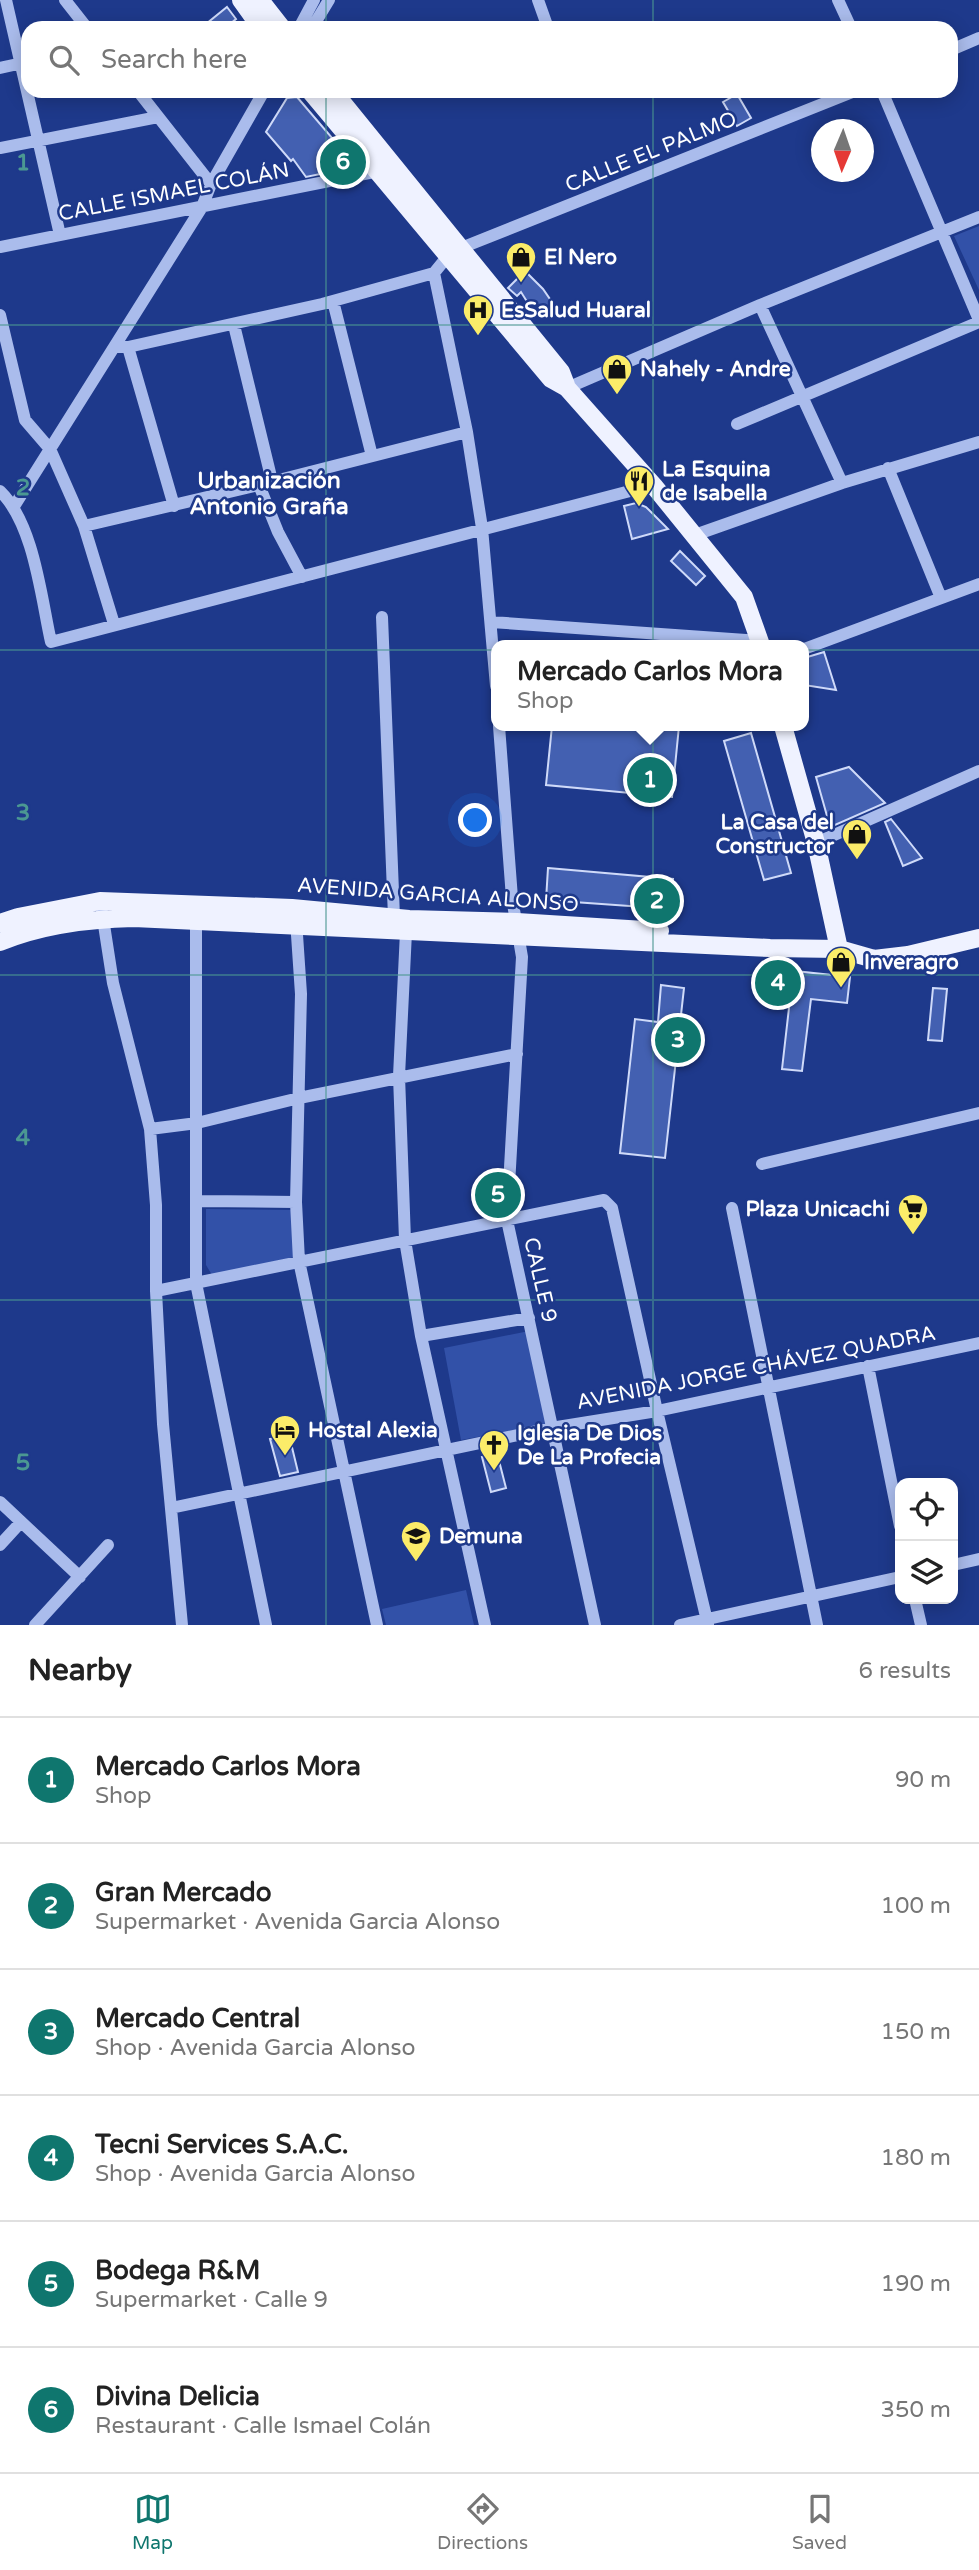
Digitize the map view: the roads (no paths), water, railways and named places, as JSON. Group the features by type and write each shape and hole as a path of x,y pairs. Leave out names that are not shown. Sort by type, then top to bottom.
{"main road":[{"path":"241,0 256,21"},
{"path":"260,0 276,21"},
{"path":"316,98 377,171 454,253"},
{"path":"339,98 397,168 454,253 551,379 567,388 653,485 744,597 759,640"},
{"path":"784,731 816,843 839,949"},
{"name":"AVENIDA GARCIA ALONSO","path":"102,910 196,913 292,908 518,930"},
{"path":"0,923 18,917 102,910"},
{"path":"0,942 102,910"},
{"name":"AVENIDA GARCIA ALONSO","path":"196,913 298,926 406,932 518,930 724,935 770,948 839,949 874,959 977,944"}],"street":[{"path":"6,0 21,52"},
{"path":"65,0 82,21"},
{"path":"303,21 314,0"},
{"path":"316,21 329,0"},
{"path":"538,0 546,21"},
{"path":"838,0 848,21"},
{"path":"958,47 979,37"},
{"path":"0,68 21,64"},
{"path":"31,98 60,235"},
{"path":"143,98 211,184"},
{"path":"13,508 202,207 211,184 260,98"},
{"name":"CALLE EL PALMO","path":"454,253 838,98"},
{"path":"737,424 979,321 885,98"},
{"path":"0,148 158,117"},
{"name":"CALLE ISMAEL COLÁN","path":"0,247 397,168"},
{"path":"567,388 979,216"},
{"path":"114,346 128,347 333,301 434,273 454,253"},
{"path":"434,273 467,432 482,528 492,640"},
{"path":"333,301 372,456"},
{"path":"761,305 842,482"},
{"path":"0,315 25,420 50,449 84,526 114,624"},
{"path":"234,325 272,481"},
{"path":"128,347 174,506"},
{"path":"84,526 467,432"},
{"path":"692,536 842,482 979,442"},
{"path":"888,468 941,598"},
{"path":"259,485 278,532 302,577"},
{"path":"0,491 13,508 29,543 51,642 653,485"},
{"path":"809,647 979,584"},
{"path":"382,617 394,918"},
{"path":"491,622 722,640"},
{"name":"CALLE 9","path":"499,731 512,898 522,957 506,1220 596,1625"},
{"path":"816,843 979,771"},
{"path":"292,908 298,926 300,994 296,1202 299,1261 377,1625"},
{"path":"102,910 113,983 150,1129 156,1205 156,1292 163,1424 182,1625"},
{"path":"196,913 197,1283 266,1625"},
{"path":"406,932 399,1076 405,1240 421,1336 485,1625"},
{"path":"150,1129 197,1123 399,1076 517,1054"},
{"path":"762,1164 979,1114"},
{"path":"156,1292 604,1200 612,1208 708,1622"},
{"path":"198,1201 296,1202"},
{"path":"732,1209 817,1625"},
{"path":"421,1336 529,1318"},
{"name":"AVENIDA JORGE CHÁVEZ QUADRA","path":"170,1508 551,1428 657,1411 767,1389 979,1343"},
{"path":"868,1367 895,1502"},
{"path":"0,1502 80,1577"},
{"path":"0,1545 21,1522"},
{"path":"35,1625 108,1545"},
{"path":"958,1564 979,1559"},
{"path":"680,1625 708,1622 811,1595 895,1578"},
{"path":"916,1604 921,1625"}],"place":[{"name":"Divina Delicia","path":"343,162"},
{"name":"El Nero","path":"521,284"},
{"name":"EsSalud Huaral","path":"478,337"},
{"name":"Nahely - Andre","path":"617,396"},
{"name":"La Esquina de Isabella","path":"639,508"},
{"name":"Mercado Carlos Mora","path":"650,780"},
{"name":"La Casa del Constructor","path":"857,861"},
{"name":"Gran Mercado","path":"657,901"},
{"name":"Tecni Services S.A.C.","path":"778,983"},
{"name":"Inveragro","path":"841,989"},
{"name":"Mercado Central","path":"678,1040"},
{"name":"Bodega R&M","path":"498,1195"},
{"name":"Plaza Unicachi","path":"913,1236"},
{"name":"Hostal Alexia","path":"285,1457"},
{"name":"Iglesia De Dios De La Profecia","path":"494,1472"},
{"name":"Demuna","path":"416,1563"}],"district":[{"name":"Urbanización Antonio Graña","path":"269,494"}]}
